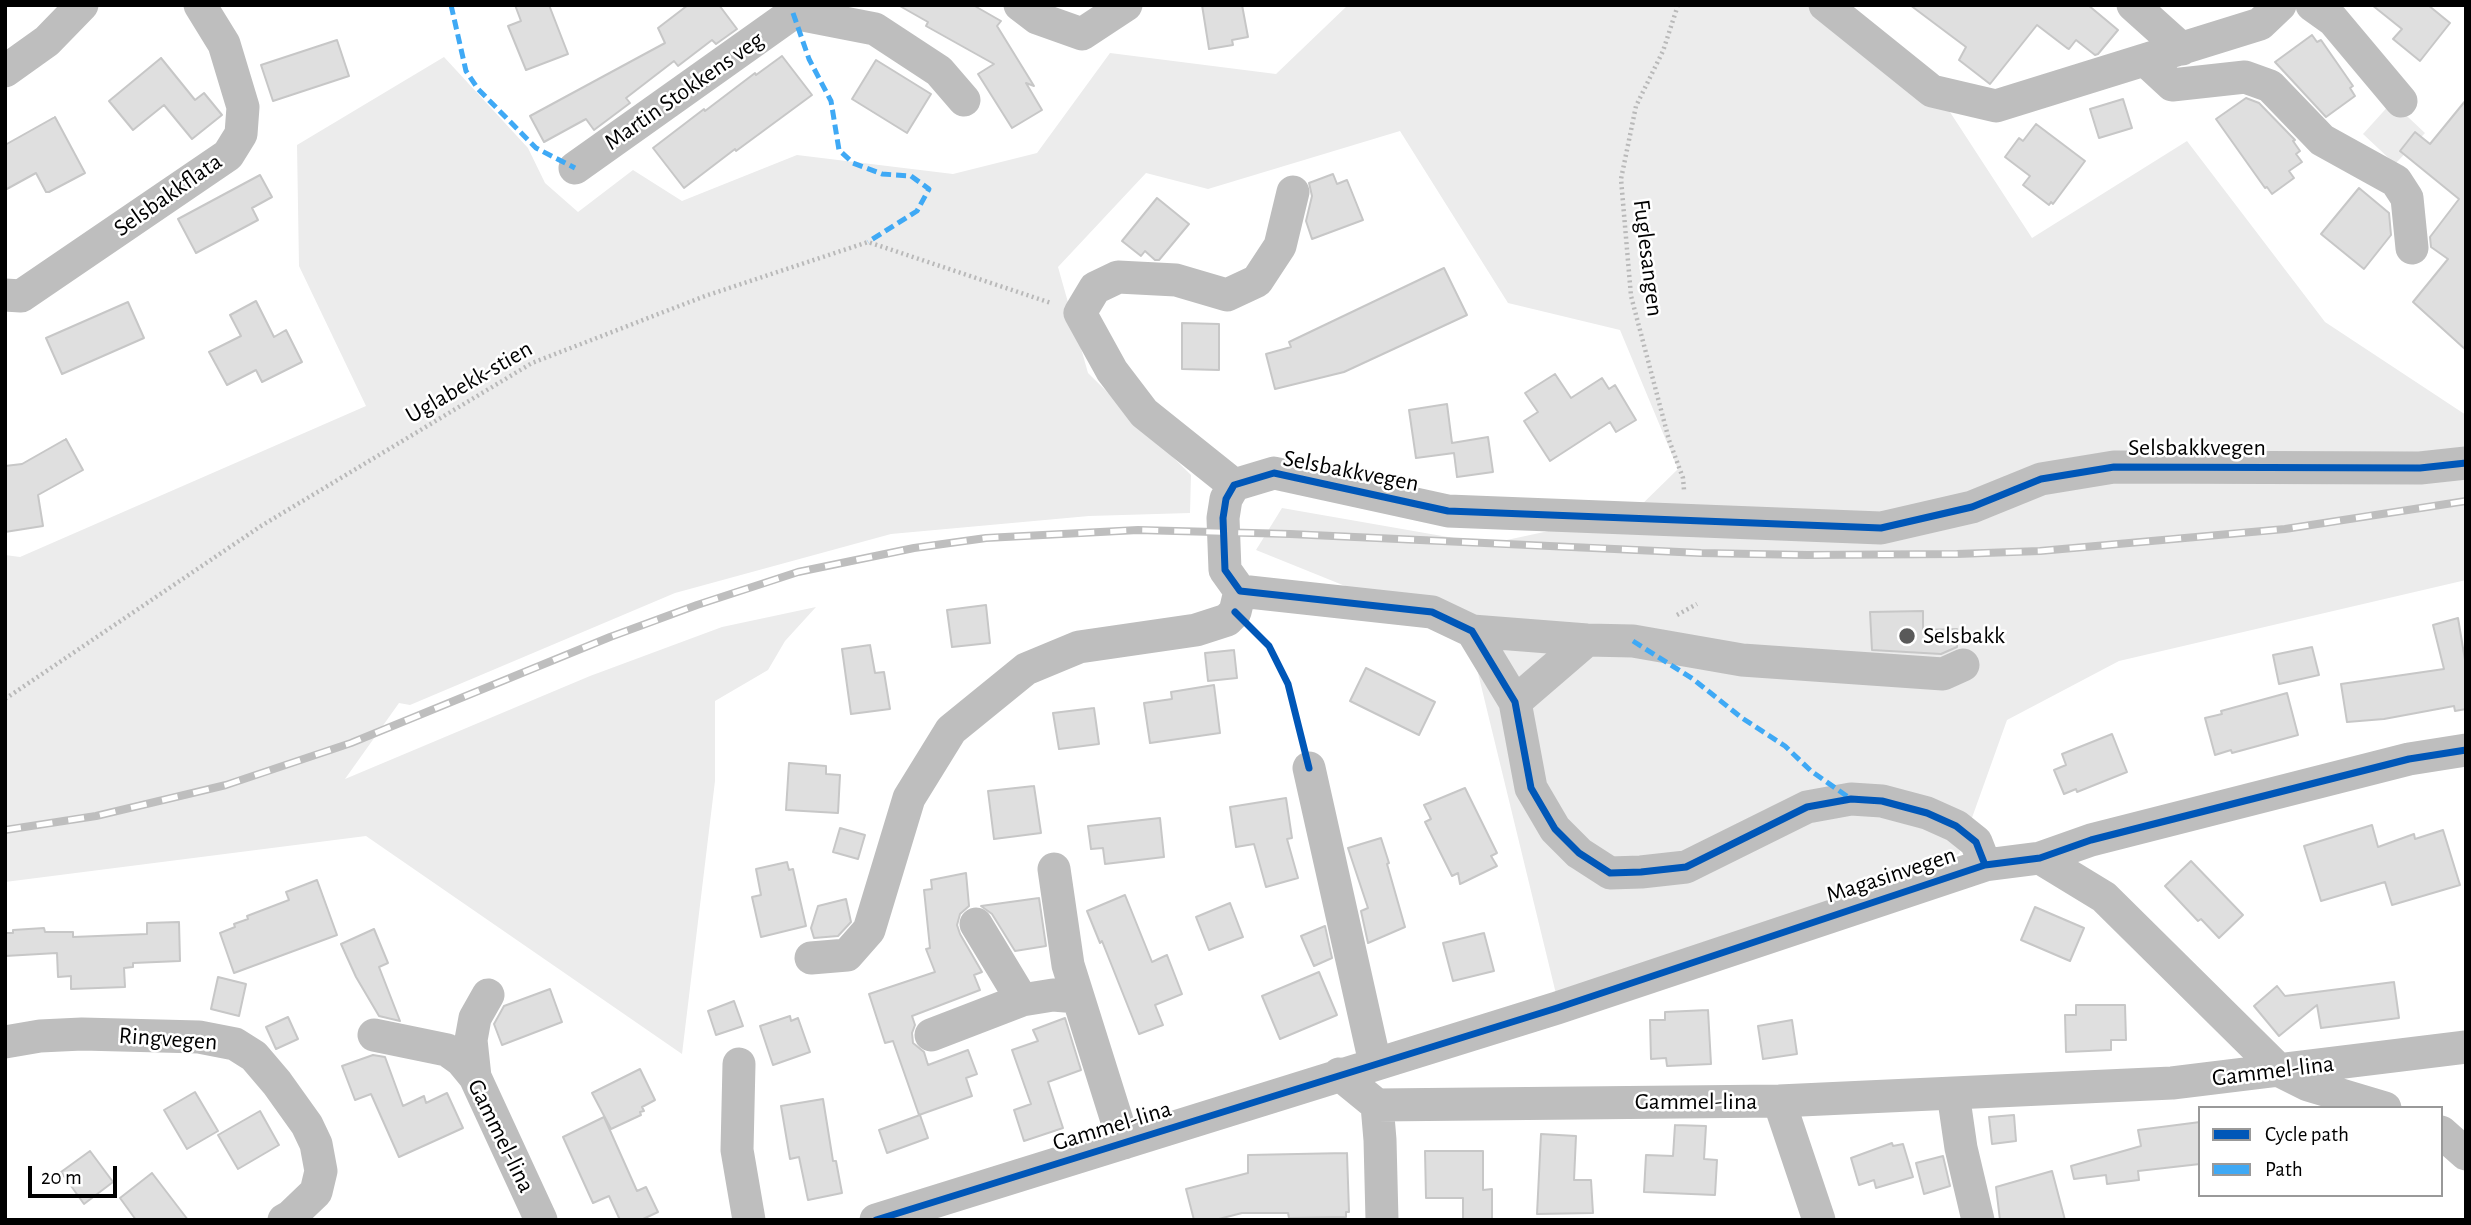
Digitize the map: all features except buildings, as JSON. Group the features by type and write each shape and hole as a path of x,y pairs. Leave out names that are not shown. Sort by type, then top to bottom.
{"street":[{"path":"5,71 47,41 82,5"},
{"name":"Selsbakkflata","path":"5,295 21,296 228,155 241,134 243,107 224,44 200,5"},
{"path":"1020,5 1037,18 1082,34 1126,5"},
{"path":"1825,5 1933,91 1996,106 2260,24 2280,5"},
{"path":"2133,5 2182,49"},
{"path":"2312,5 2333,20 2401,101"},
{"name":"Martin Stokkens veg","path":"575,168 796,9 875,29 939,71 964,100"},
{"path":"2146,61 2172,85 2245,77 2270,86 2322,140 2396,181 2407,198 2412,248"},
{"path":"1293,192 1280,246 1257,281 1227,295 1176,280 1118,277 1095,288 1080,313 1112,371 1144,413 1234,485 1226,499 1223,542 1225,570 1240,591 1432,612 1472,631 1633,641 1741,660 1943,674 1963,665"},
{"name":"Selsbakkvegen","path":"1234,485 1274,472 1448,511 1881,528 1972,507 2041,479 2114,467 2420,468 2466,463"},
{"path":"811,958 847,956 869,930 909,798 951,730 1026,669 1079,647 1196,630 1227,620 1235,612 1240,591"},
{"path":"1472,631 1515,702 1531,788 1555,830 1579,853 1611,873 1686,867 1807,807 1851,799 1882,801 1927,813 1956,826 1976,842 1986,865"},
{"path":"1515,702 1587,640"},
{"name":"Magasinvegen","path":"1339,1074 1558,1008 1986,865 2040,858 2091,840 2409,759 2466,750"},
{"path":"1309,768 1375,1063"},
{"path":"2040,858 2104,897 2280,1071 2308,1085 2378,1106"},
{"name":"Gammel-lina","path":"1054,869 1068,965 1124,1143"},
{"path":"976,924 1022,1000"},
{"path":"475,1077 471,1040 475,1018 488,995"},
{"path":"931,1035 1022,1000 1053,995 1078,997"},
{"name":"Ringvegen","path":"5,1042 40,1036 82,1034 199,1037 235,1044 254,1056 307,1125 316,1144 321,1171 316,1192 284,1220"},
{"name":"Gammel-lina","path":"374,1035 447,1050 461,1060 475,1077 541,1220"},
{"name":"Gammel-lina","path":"1377,1105 1779,1101 2172,1083 2466,1047"},
{"path":"739,1064 737,1150 749,1220"},
{"path":"1339,1074 1377,1105 1382,1220"},
{"name":"Gammel-lina","path":"890,1218 1339,1074"},
{"path":"1953,1093 1961,1148 1978,1220"},
{"path":"1779,1101 1819,1220"},
{"path":"2443,1134 2466,1154"}],"shaded area":[{"path":"1348,5 1839,5 1948,109 2032,238 2187,141 2325,322 2466,415 2466,580 2119,661 2007,720 1959,854 1557,998 1469,636 1256,550 1282,508 1488,544 1633,513 1678,469 1620,330 1508,303 1400,131 1208,189 1146,173 1058,267 1088,373 1191,475 1190,513 1089,516 891,534 675,593 410,705 399,703 345,779 590,676 722,627 816,607 785,641 768,670 715,701 715,781 682,1054 366,836 5,882 5,555 20,557 366,406 299,266 297,145 444,57 528,148 545,183 578,212 633,170 682,201 797,155 953,174 1037,153 1110,53 1276,74"},
{"path":"2392,102 2425,133 2395,164 2363,134"}],"railway":[{"path":"5,830 96,816 226,785 351,743 610,637 798,572 914,548 986,538 1138,530 1290,534 1701,553 1957,554 2040,551 2285,529 2466,501"}],"marked path":[{"path":"451,5 466,71 478,89 536,148 575,168"},
{"path":"793,13 809,59 831,101 839,150 853,163 882,174 911,176 929,189 917,211 868,242"},
{"path":"1633,641 1693,679 1742,718 1785,746 1811,771 1851,799"}],"cycle path":[{"path":"1985,865 1976,842 1956,826 1927,813 1882,801 1851,799 1807,807 1686,867 1610,873 1579,853 1555,829 1531,788 1515,702 1472,631 1432,612 1240,591 1225,570 1223,518 1226,499 1234,485 1274,473 1448,511 1881,528 1972,507 2041,479 2114,467 2420,468 2466,463"},
{"path":"1235,612 1269,646 1288,684 1309,768"},
{"path":"876,1220 1557,1008 1985,865 2040,858 2091,840 2409,759 2466,750"}],"place":[{"name":"Selsbakk","path":"1907,636"}]}
